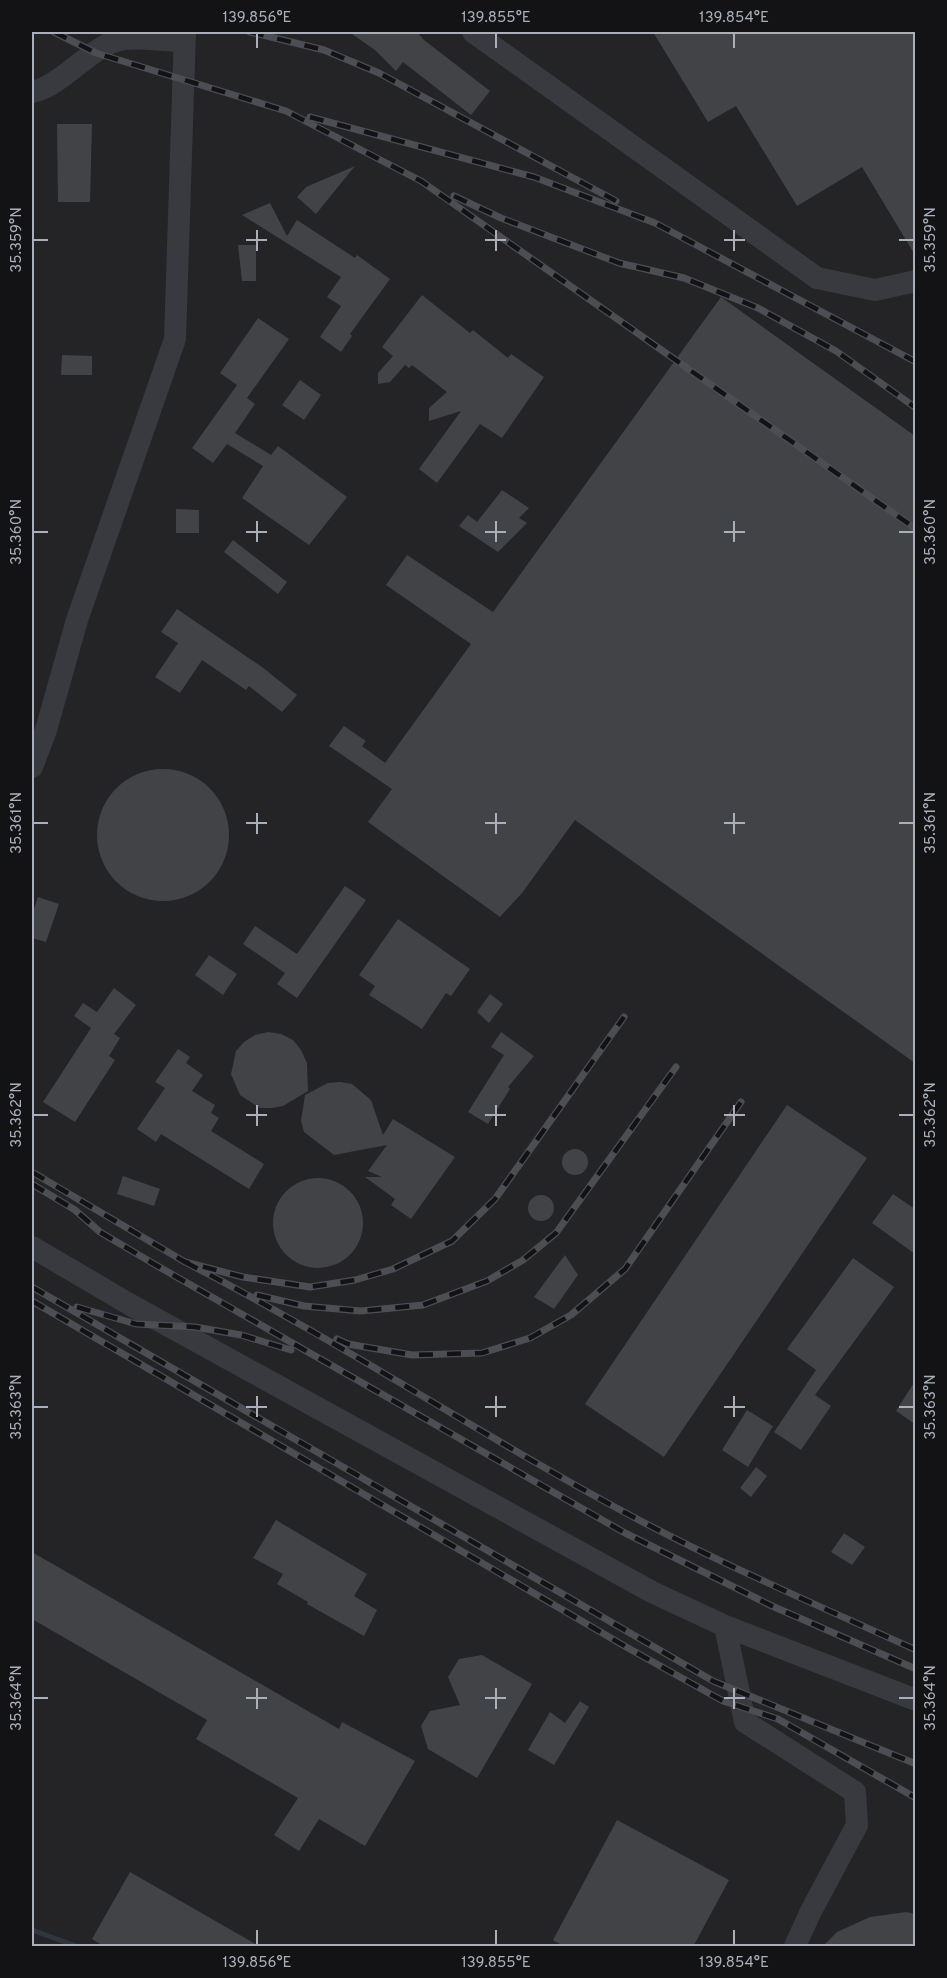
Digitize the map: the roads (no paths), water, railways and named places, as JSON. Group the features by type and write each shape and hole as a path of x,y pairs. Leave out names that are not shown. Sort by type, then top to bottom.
{"lane":[{"path":"473,32 817,278 875,290 915,281"},
{"path":"32,92 42,90 96,53 122,39 185,36 175,339 77,620 46,730 32,767"},
{"path":"32,1247 129,1304 641,1586 725,1626 915,1700"},
{"path":"725,1626 745,1722 855,1792 857,1825 811,1911 795,1947"}],"waterway":[{"path":"32,1930 76,1946"}],"railway":[{"path":"54,32 96,53 286,111 421,181 916,529"},
{"path":"250,32 324,50 379,73 616,201"},
{"path":"310,117 534,177 655,223 916,362"},
{"path":"454,196 501,218 619,263 684,278 758,308 836,351 916,408"},
{"path":"32,1172 185,1262 243,1277 310,1287 355,1280 393,1269 452,1241 495,1199 624,1017"},
{"path":"257,1295 304,1306 361,1311 423,1305 487,1281 523,1260 556,1233 676,1067"},
{"path":"337,1339 348,1344 412,1355 482,1353 530,1338 571,1315 625,1269 741,1102"},
{"path":"32,1184 75,1210 100,1232 154,1264 625,1533 772,1606 916,1669"},
{"path":"185,1262 291,1319 551,1472 642,1522 758,1579 916,1650"},
{"path":"32,1287 713,1681 916,1764"},
{"path":"32,1301 628,1648 723,1701 778,1719 916,1798"},
{"path":"77,1307 136,1324 195,1327 241,1335 291,1350"}]}
